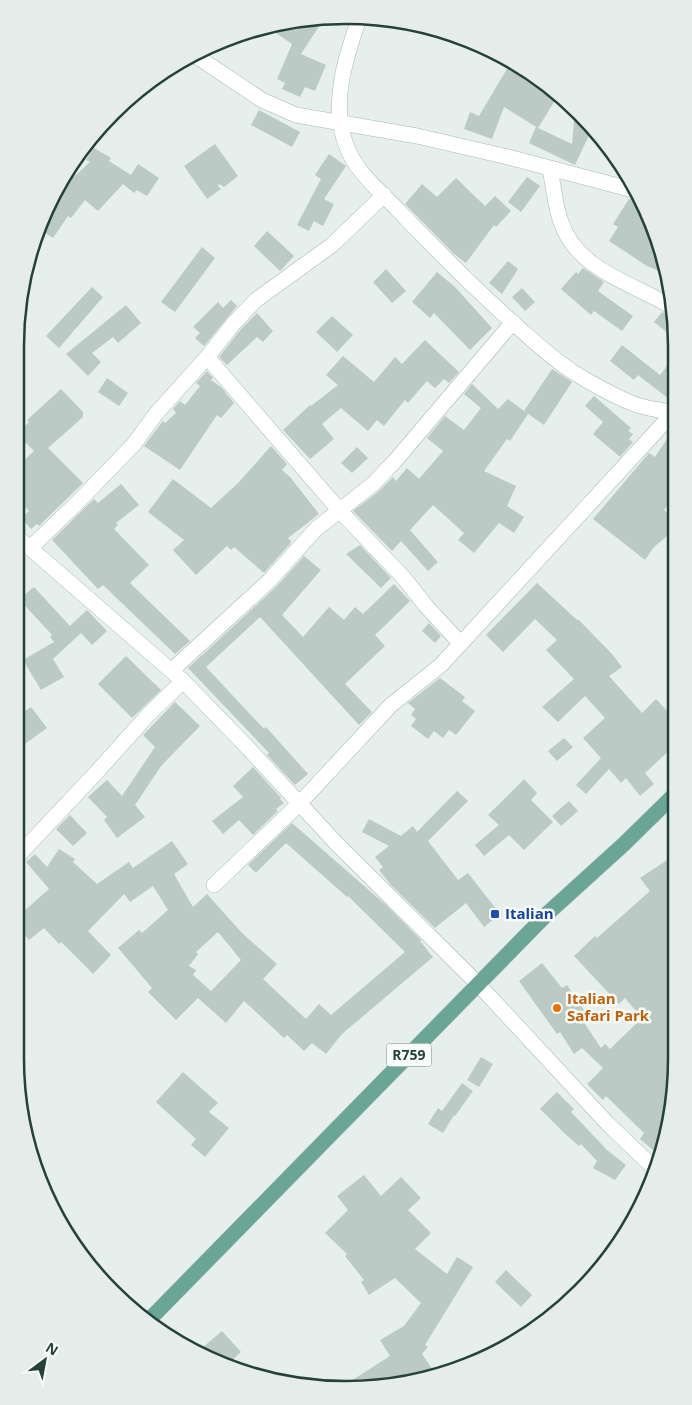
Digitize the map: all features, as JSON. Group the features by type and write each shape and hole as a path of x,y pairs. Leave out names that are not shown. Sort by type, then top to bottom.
{"main road":[{"name":"R759","path":"153,1317 548,913 668,801"}],"street":[{"path":"357,24 347,53 342,77 341,123 346,148 362,172 466,279 559,363 587,381 636,405 668,412"},
{"path":"200,59 262,100 296,115 417,136 508,157 550,170 627,189"},
{"path":"550,170 561,222 568,238 582,256 619,281 665,304"},
{"path":"30,548 134,444 155,415 256,300 332,245 384,195"},
{"path":"172,670 270,580 316,530 373,484 395,461 513,322"},
{"path":"207,357 340,511 461,644"},
{"path":"214,885 299,804 391,705 441,665 668,420"},
{"path":"24,542 172,670 358,866 479,985 607,1123 650,1165"},
{"path":"24,849 148,714 183,681"}],"building":[{"path":"320,25 301,54 326,65 315,91 305,87 300,97 282,89 285,83 277,79 292,44 275,32"},
{"path":"508,67 542,90 555,101 538,128 504,107 492,139 464,129 470,112 479,116"},
{"path":"259,110 300,132 292,147 251,125"},
{"path":"574,118 589,135 575,165 529,143 536,127 572,144"},
{"path":"215,144 238,176 224,187 219,184 218,186 221,189 207,199 184,166"},
{"path":"94,148 111,158 109,161 131,175 138,164 159,178 147,196 137,190 134,193 123,184 98,211 85,200 71,218 68,216 53,238 45,232 48,223 70,181 90,162 86,160"},
{"path":"329,154 346,166 324,199 334,204 323,226 314,221 309,231 297,225 321,179 315,175"},
{"path":"527,177 540,186 521,212 508,202"},
{"path":"456,178 485,206 495,196 511,211 496,227 494,225 466,263 454,254 405,204 422,184 437,197"},
{"path":"629,199 633,199 651,242 659,271 647,266 609,241 618,227 613,224"},
{"path":"267,231 294,256 280,271 254,246"},
{"path":"202,247 215,258 175,312 161,302"},
{"path":"508,261 518,269 502,294 489,283"},
{"path":"583,268 604,282 598,291 633,316 622,331 594,311 591,315 561,289 576,272 578,274"},
{"path":"386,269 406,291 392,303 373,282"},
{"path":"437,272 455,287 492,328 470,350 434,313 430,318 412,302"},
{"path":"92,287 103,297 59,348 46,336"},
{"path":"522,288 535,302 525,311 512,297"},
{"path":"231,300 237,306 204,346 195,338 200,333 193,327 218,302 223,308"},
{"path":"126,305 141,323 118,343 113,337 92,353 101,362 88,376 66,354"},
{"path":"662,312 666,314 668,333 654,322"},
{"path":"257,313 273,331 263,342 257,337 227,365 219,357 241,329"},
{"path":"332,316 353,335 337,352 316,332"},
{"path":"425,340 459,372 449,383 444,379 435,388 427,381 408,403 405,400 384,426 377,420 368,431 341,408 322,424 334,439 310,459 283,430 310,405 338,385 326,375 343,356 374,382 395,357 402,364"},
{"path":"622,345 660,375 668,365 668,398 638,375 634,380 610,361"},
{"path":"552,369 572,382 544,425 524,411"},
{"path":"207,371 213,378 211,380 222,388 234,403 221,418 217,415 180,470 144,446 163,421 165,423 176,413 173,409 180,401 185,405 200,386 196,383"},
{"path":"107,378 128,393 119,406 98,392"},
{"path":"472,384 498,409 508,399 528,414 510,441 507,439 484,471 516,486 507,506 524,517 514,533 499,523 474,553 458,540 464,533 433,505 410,530 438,562 428,571 401,541 392,551 353,511 379,491 393,477 396,481 407,468 419,479 443,451 427,438 445,416 464,430 481,408 464,394"},
{"path":"61,389 83,412 83,417 48,448 83,483 39,526 37,524 31,529 24,521 24,515 29,511 24,506 24,460 34,451 24,441 24,427 29,422 27,420"},
{"path":"594,396 631,428 628,431 633,434 629,439 633,442 620,457 593,434 603,422 585,406"},
{"path":"668,438 668,504 664,510 668,514 668,535 654,547 645,560 593,519 649,453 655,457"},
{"path":"271,446 287,464 282,470 290,477 319,514 288,538 291,541 290,544 264,573 234,547 231,550 227,546 196,575 173,550 184,540 148,512 173,479 211,508 239,482"},
{"path":"357,447 368,458 352,473 341,463"},
{"path":"121,484 139,505 116,523 118,525 114,529 149,565 130,583 190,641 175,654 103,585 98,589 52,540 94,499 98,503"},
{"path":"360,545 391,578 381,588 346,554"},
{"path":"304,556 321,570 282,615 303,637 329,607 344,620 355,607 363,614 394,584 410,601 375,635 385,646 345,684 372,712 359,725 260,617 206,667 264,729 266,727 308,774 295,785 267,755 269,753 188,668 276,587"},
{"path":"537,583 578,619 622,667 609,676 642,713 656,699 668,712 668,752 645,773 654,784 640,796 626,778 621,783 609,769 586,794 576,785 601,758 583,738 605,718 585,696 558,722 542,707 574,679 546,650 557,640 535,619 503,652 486,635"},
{"path":"34,587 70,626 87,610 107,631 92,645 81,633 53,659 64,677 41,690 24,659 54,642 50,637 52,635 24,604 24,595"},
{"path":"429,623 441,636 435,643 422,631"},
{"path":"126,656 161,690 132,718 98,684"},
{"path":"440,678 465,697 462,701 475,711 456,735 449,730 443,738 434,731 428,739 411,726 416,719 411,715 415,709 408,703"},
{"path":"175,702 200,726 161,766 135,805 145,817 117,838 104,820 107,817 88,797 107,780 122,796 155,747 143,735"},
{"path":"31,707 47,728 24,745 24,712"},
{"path":"564,738 573,747 557,761 548,751"},
{"path":"253,767 284,803 276,809 278,811 253,835 239,820 223,834 212,821 243,797 233,786"},
{"path":"524,779 537,793 531,800 553,822 524,850 509,835 484,856 475,845 499,825 488,815"},
{"path":"457,791 468,801 428,841 458,880 468,873 500,914 484,927 466,903 435,928 391,885 379,870 383,867 375,857 389,846 362,832 369,819 401,836 413,826 417,832"},
{"path":"569,801 578,811 561,826 552,816"},
{"path":"70,815 87,833 73,846 56,829"},
{"path":"292,823 386,905 421,940 433,957 342,1034 326,1054 312,1043 304,1051 287,1035 284,1038 244,1001 226,1023 198,998 176,1020 148,992 152,988 118,948 139,930 142,933 168,910 153,886 130,902 124,894 88,931 111,955 93,974 44,928 29,940 24,934 24,911 49,889 26,862 35,854 47,867 59,849 75,859 73,862 97,884 129,862 133,868 172,841 188,864 174,874 193,907 207,894 242,933 277,964 263,979 306,1019 319,1004 331,1015 405,952 348,896 286,843 256,873 248,865","holes":["218,932 241,960 211,991 193,975 196,970 189,966 198,954 196,952"]},
{"path":"668,859 668,1080 662,1122 654,1151 640,1139 644,1133 606,1096 603,1100 587,1084 603,1068 582,1048 574,1054 560,1032 557,1034 519,981 542,963 562,988 567,985 586,1014 581,1018 601,1048 605,1044 610,1049 642,1018 625,998 619,1004 574,956 595,936 597,938 650,891 640,878"},
{"path":"481,1057 493,1064 479,1087 467,1080"},
{"path":"183,1072 218,1103 209,1112 229,1128 205,1157 191,1145 196,1139 156,1102"},
{"path":"462,1083 473,1091 454,1115 443,1133 428,1124 438,1108 442,1111"},
{"path":"557,1092 574,1109 571,1112 607,1150 626,1165 615,1180 593,1168 597,1161 581,1144 579,1146 540,1109"},
{"path":"364,1175 381,1196 401,1177 421,1198 408,1210 431,1233 415,1249 447,1274 457,1257 473,1267 425,1345 428,1347 422,1354 432,1369 409,1375 367,1381 351,1381 390,1356 380,1340 404,1326 421,1303 395,1278 369,1295 361,1282 364,1280 345,1256 347,1254 325,1233 348,1210 337,1196"},
{"path":"506,1270 532,1295 521,1307 495,1282"},
{"path":"222,1331 241,1352 232,1360 202,1348"}],"place":[{"name":"Italian","path":"495,914"},
{"name":"Italian Safari Park","path":"557,1008"}]}
